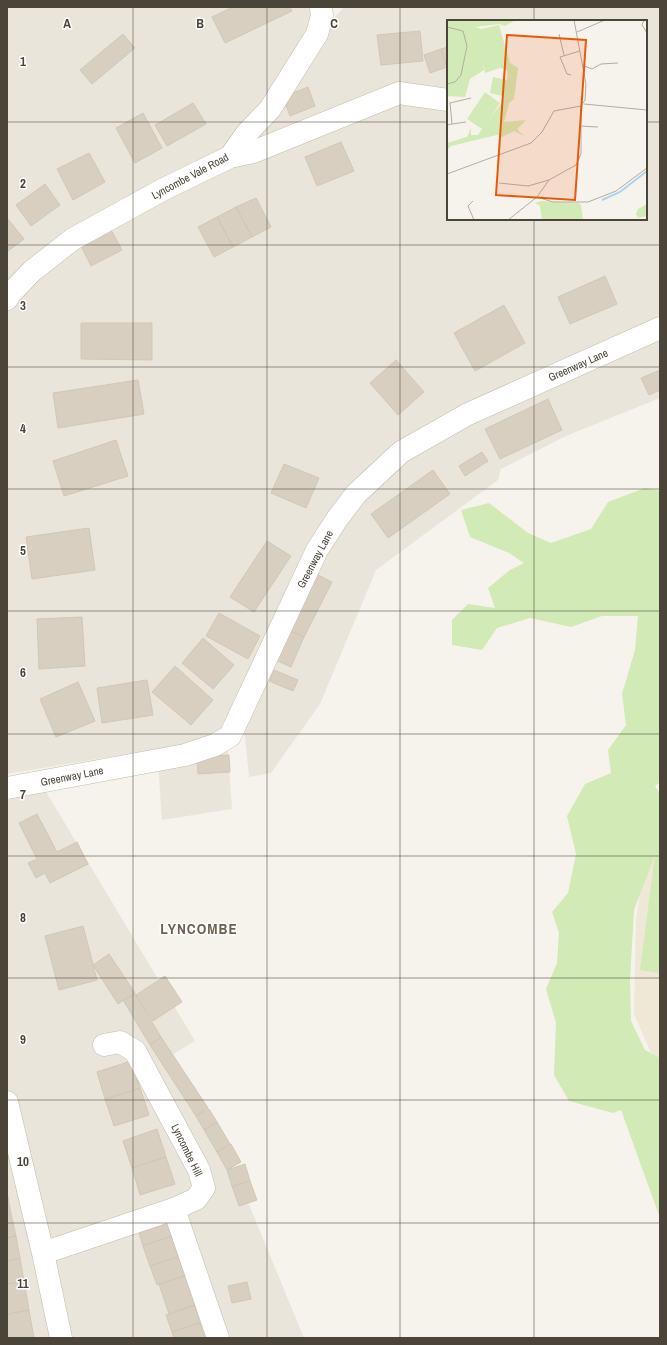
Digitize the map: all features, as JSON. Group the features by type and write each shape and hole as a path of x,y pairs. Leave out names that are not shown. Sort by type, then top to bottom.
{"street":[{"name":"Lyncombe Vale Road","path":"7,299 32,271 73,239 164,189 230,157 247,133 270,109 313,41 317,34 322,16 321,7"},
{"path":"230,157 252,152 399,93 447,100"},
{"name":"Greenway Lane","path":"7,788 185,755 215,745 230,736 317,550 337,519 356,494 401,452 468,414 660,328"},
{"name":"Lyncombe Hill","path":"43,1254 174,1209 196,1199 204,1188 199,1170 135,1051 120,1042 104,1045"},
{"path":"7,1102 11,1132 43,1254 61,1338"},
{"path":"174,1209 218,1338"}],"shaded area":[{"path":"7,7 317,7 334,18 344,7 660,7 660,398 566,436 501,469 498,480 376,570 320,704 271,773 249,777 242,707 226,727 232,809 162,820 157,749 7,774"},
{"path":"45,790 195,1041 167,1058 238,1178 304,1338 7,1338 7,801 21,794"},
{"path":"660,807 660,1059 651,1053 634,1014 636,920 650,828"}],"green space":[{"path":"645,488 660,491 660,782 655,786 660,794 660,973 640,970 655,855 634,910 630,980 631,1021 645,1050 660,1058 660,1218 621,1110 613,1113 569,1101 554,1075 556,1023 546,989 557,963 559,933 552,912 568,893 576,854 567,816 585,784 611,773 608,750 626,725 622,694 635,650 638,616 602,616 571,627 530,618 497,628 482,650 452,645 452,620 468,604 495,608 488,588 510,570 524,563 509,553 470,537 461,510 489,503 528,533 551,543 591,529 608,502"}],"building":[{"path":"233,7 290,7 292,11 225,43 212,17"},
{"path":"420,31 423,61 381,65 377,35"},
{"path":"123,34 135,48 92,84 80,70"},
{"path":"447,47 447,67 441,49"},
{"path":"441,49 447,67 430,73 424,55"},
{"path":"308,87 315,106 290,116 283,97"},
{"path":"193,103 206,124 167,146 155,125"},
{"path":"143,113 162,148 135,163 116,128"},
{"path":"341,142 354,171 317,186 305,157"},
{"path":"89,153 105,182 73,200 57,169"},
{"path":"45,184 60,205 31,226 16,205"},
{"path":"256,198 271,227 252,237 236,207"},
{"path":"236,207 252,237 233,247 217,217"},
{"path":"217,217 233,247 214,257 198,227"},
{"path":"7,218 24,239 7,252"},
{"path":"109,226 122,250 91,266 79,242"},
{"path":"605,276 617,304 570,324 558,297"},
{"path":"504,305 525,343 475,371 454,333"},
{"path":"81,323 152,323 152,360 81,359"},
{"path":"396,360 424,392 398,415 370,383"},
{"path":"660,370 660,390 649,395 641,378"},
{"path":"138,380 144,414 58,428 53,393"},
{"path":"548,399 562,430 500,459 485,429"},
{"path":"116,440 128,476 64,496 53,461"},
{"path":"482,452 488,461 465,476 459,466"},
{"path":"284,464 319,478 306,508 271,493"},
{"path":"433,470 450,494 388,538 371,514"},
{"path":"89,528 95,570 32,579 26,537"},
{"path":"267,541 291,556 254,612 230,597"},
{"path":"312,572 332,582 304,637 285,628"},
{"path":"219,613 260,636 248,659 206,636"},
{"path":"82,617 85,666 39,669 37,619"},
{"path":"286,630 304,637 291,667 273,659"},
{"path":"203,638 234,665 213,689 182,663"},
{"path":"175,666 213,700 191,725 152,692"},
{"path":"274,670 298,680 293,691 269,681"},
{"path":"147,680 153,715 102,723 97,688"},
{"path":"78,682 95,721 56,737 40,699"},
{"path":"229,755 230,772 198,774 197,757"},
{"path":"37,814 57,852 77,842 88,864 50,883 45,873 36,878 28,863 37,859 19,823"},
{"path":"83,926 97,980 59,990 45,936"},
{"path":"109,954 135,993 118,1004 93,965"},
{"path":"165,976 182,1002 153,1021 136,995"},
{"path":"135,994 161,1037 150,1045 123,1000"},
{"path":"161,1037 208,1108 196,1116 150,1045"},
{"path":"131,1061 140,1088 105,1099 97,1072"},
{"path":"140,1088 149,1115 114,1126 105,1099"},
{"path":"209,1109 217,1122 204,1130 196,1116"},
{"path":"217,1122 230,1144 217,1152 204,1130"},
{"path":"157,1129 166,1157 132,1168 123,1141"},
{"path":"231,1144 241,1162 227,1170 217,1152"},
{"path":"166,1157 175,1184 140,1195 132,1168"},
{"path":"245,1164 250,1181 232,1186 227,1170"},
{"path":"250,1181 257,1200 239,1206 232,1186"},
{"path":"7,1192 11,1214 7,1215"},
{"path":"11,1214 16,1236 7,1238 7,1215"},
{"path":"165,1217 172,1236 143,1246 137,1226"},
{"path":"16,1236 20,1258 7,1261 7,1238"},
{"path":"172,1236 178,1257 150,1266 143,1246"},
{"path":"178,1257 185,1276 157,1285 150,1266"},
{"path":"20,1258 24,1281 7,1284 7,1261"},
{"path":"187,1275 197,1305 169,1314 159,1284"},
{"path":"24,1281 29,1310 7,1314 7,1284"},
{"path":"247,1282 251,1299 232,1303 228,1286"},
{"path":"194,1305 200,1323 172,1332 166,1315"},
{"path":"29,1310 34,1338 7,1338 7,1314"},
{"path":"200,1323 205,1338 174,1338 172,1332"}],"district":[{"name":"LYNCOMBE","path":"199,929"}]}
